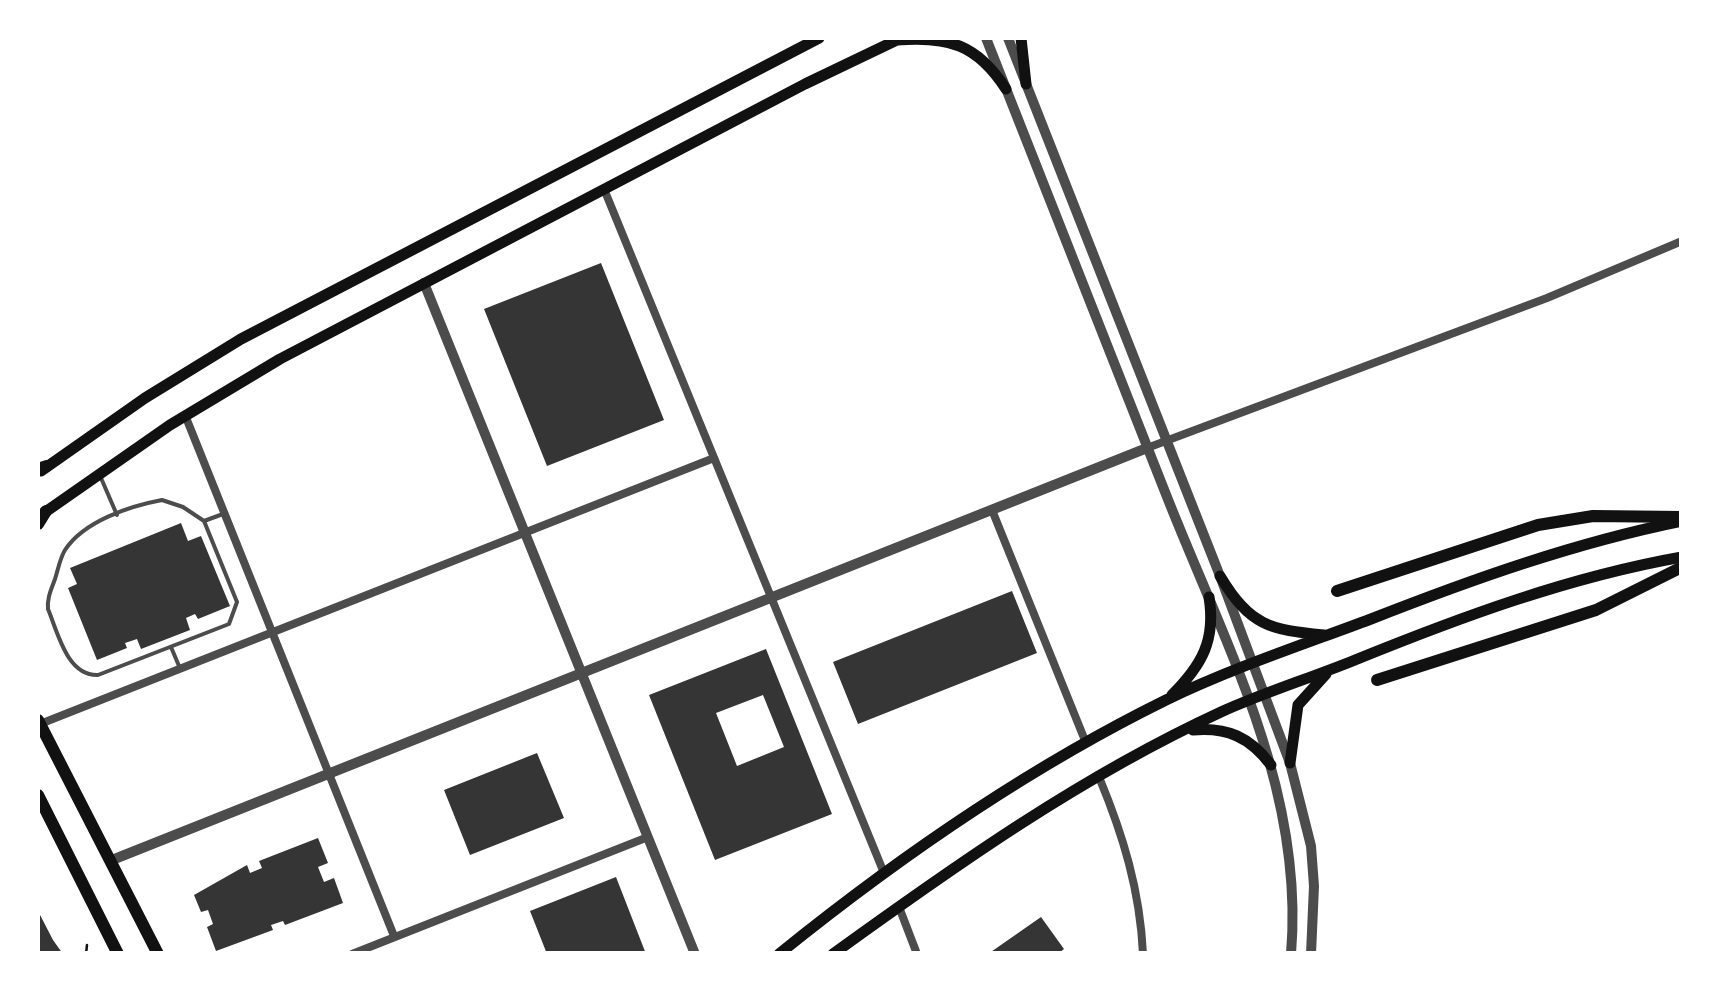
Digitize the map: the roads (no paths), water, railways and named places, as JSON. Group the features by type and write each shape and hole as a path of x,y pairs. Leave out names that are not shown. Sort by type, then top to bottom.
{"main road":[{"path":"41,470 145,398 240,340 818,38"},
{"path":"40,517 185,415 280,359 899,39 926,38 959,44 984,62 1006,89"},
{"path":"1022,38 1026,84"},
{"path":"1337,591 1538,525 1593,516 1682,519"},
{"path":"780,954 884,873 966,816 1166,700 1488,573 1682,519"},
{"path":"833,954 899,906 1099,777 1248,700 1436,628 1562,586 1634,566 1682,558"},
{"path":"1377,680 1596,610 1682,567"},
{"path":"1220,576 1243,609 1266,626 1328,635"},
{"path":"1166,700 1196,670 1207,650 1211,629 1209,597"},
{"path":"1290,763 1298,705 1318,678 1333,668"},
{"path":"38,722 158,954"},
{"path":"1184,732 1210,729 1238,735 1259,750 1270,765"},
{"path":"38,795 118,954"}],"street":[{"path":"986,38 1238,670 1270,765 1291,863 1291,954"},
{"path":"1008,38 1290,763 1311,846 1311,954"},
{"path":"604,189 884,873"},
{"path":"112,860 1167,440 1547,298 1682,240"},
{"path":"424,283 695,954"},
{"path":"185,415 394,936"},
{"path":"38,722 714,458"},
{"path":"992,510 1086,743"},
{"path":"1099,777 1129,857 1143,954"},
{"path":"352,954 648,837"},
{"path":"899,906 916,954"}],"lane":[{"path":"99,472 117,515"},
{"path":"162,500 183,507 204,522 236,602 229,624 91,676 82,673 70,659 48,610 47,601 66,549 95,524 162,500"},
{"path":"204,522 225,513"},
{"path":"171,647 180,668"}]}
